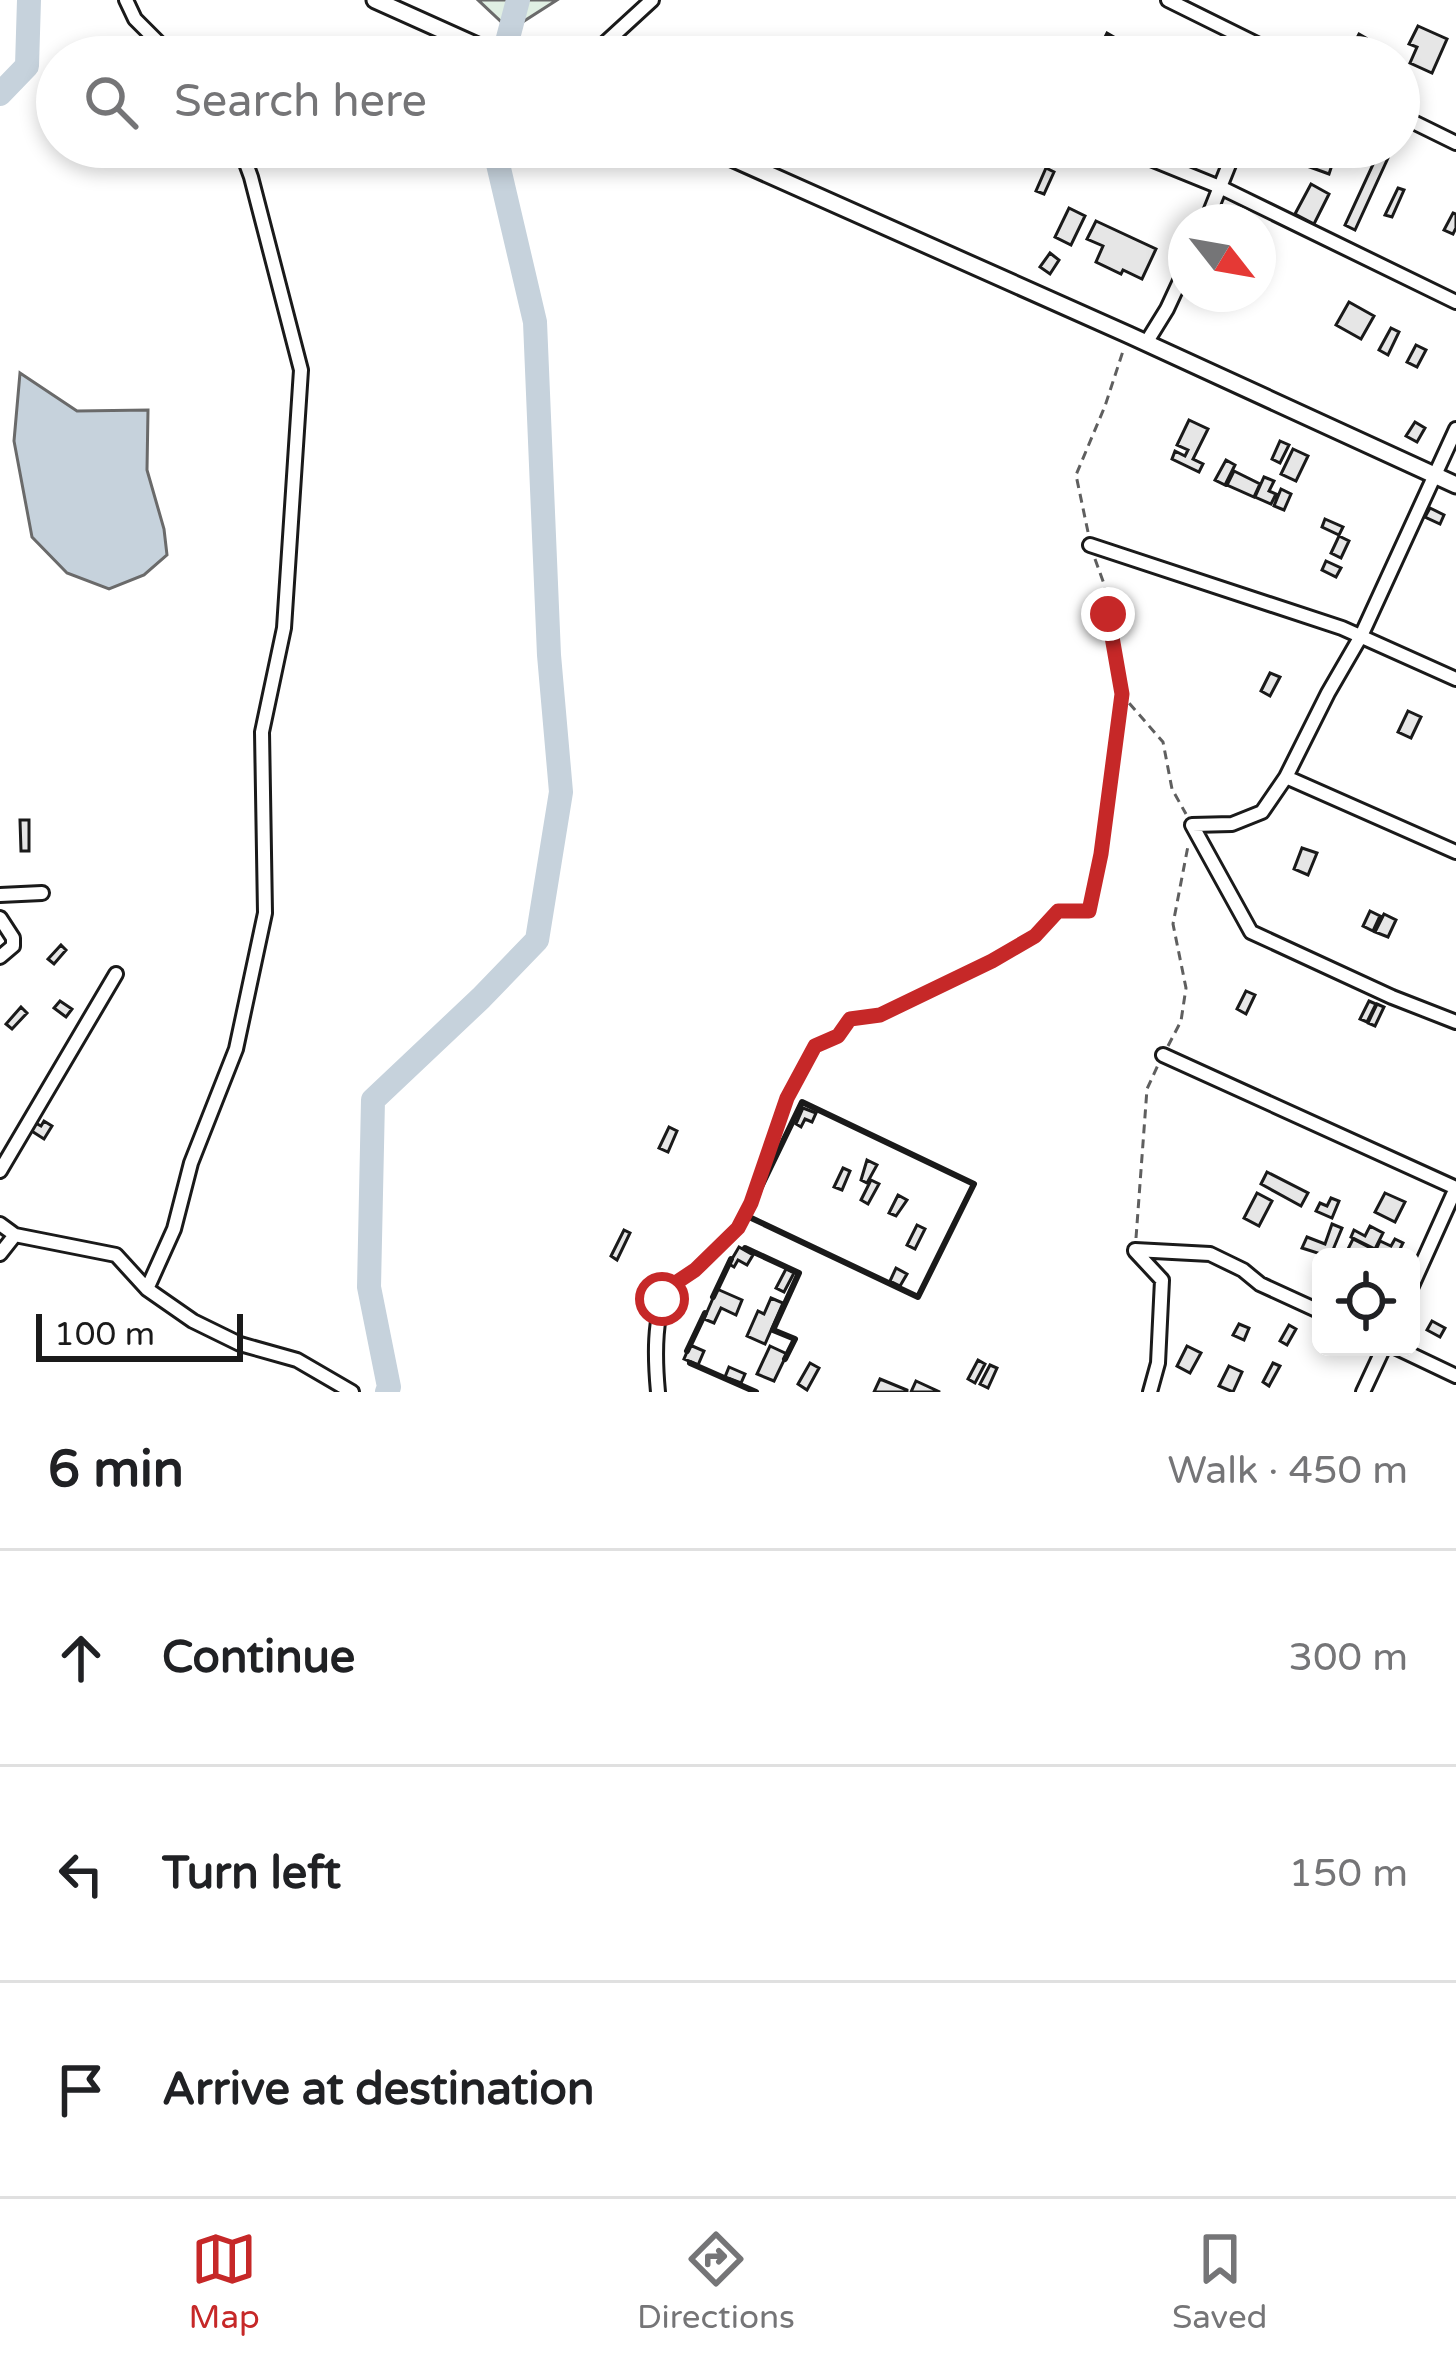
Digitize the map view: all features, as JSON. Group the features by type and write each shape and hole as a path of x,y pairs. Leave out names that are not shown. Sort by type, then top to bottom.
{"street":[{"path":"126,0 135,19 152,36"},
{"path":"374,0 455,36"},
{"path":"613,36 652,0"},
{"path":"1168,0 1237,36"},
{"path":"1420,125 1456,143"},
{"path":"147,1289 174,1229 191,1163 236,1049 265,913 262,732 284,628 301,370 248,168"},
{"path":"754,168 1456,485"},
{"path":"1172,168 1456,302"},
{"path":"1215,204 1229,168"},
{"path":"1147,343 1168,307"},
{"path":"1456,429 1361,636 1286,777 1262,812 1232,824 1192,825 1251,932 1456,1022"},
{"path":"1090,545 1361,636 1456,679"},
{"path":"1286,777 1456,852"},
{"path":"0,896 42,893"},
{"path":"0,918 13,946 0,957"},
{"path":"0,1171 116,974"},
{"path":"1163,1055 1456,1188 1420,1268"},
{"path":"0,1224 15,1235 116,1255 147,1289 209,1329 240,1344 297,1360 350,1391"},
{"path":"0,1254 15,1235"},
{"path":"1135,1250 1210,1254 1312,1308"},
{"path":"1135,1250 1162,1280 1158,1363 1150,1392"},
{"path":"658,1392 662,1299 668,1288"},
{"path":"1364,1392 1380,1356"},
{"path":"1414,1356 1456,1376"}],"path":[{"path":"668,1288 695,1270 738,1228 787,1098 815,1046 838,1036 850,1019 880,1015 992,961 1035,936 1058,911 1089,911 1122,694 1104,584 1090,545 1076,475 1129,335"},
{"path":"1122,694 1163,742 1172,789 1192,825 1173,924 1186,988 1181,1022 1147,1089 1135,1250"}],"green space":[{"path":"478,0 557,0 510,30"}],"shaded area":[{"path":"20,373 77,411 148,410 147,470 167,555 144,575 109,589 67,573 32,537 14,441"}],"building":[{"path":"1418,26 1447,39 1432,73 1420,68 1420,36 1413,36"},
{"path":"1046,168 1054,172 1044,194 1036,191"},
{"path":"1371,168 1383,168 1355,230 1345,225"},
{"path":"1311,184 1329,194 1314,224 1295,214"},
{"path":"1398,188 1404,190 1392,217 1385,215"},
{"path":"1069,208 1085,216 1071,245 1055,237"},
{"path":"1453,213 1456,228 1453,234 1444,230"},
{"path":"1096,221 1156,249 1142,279 1096,262 1103,246 1087,239"},
{"path":"1050,253 1059,260 1050,274 1040,267"},
{"path":"1349,302 1374,316 1361,339 1336,325"},
{"path":"1391,328 1399,332 1388,355 1379,350"},
{"path":"1416,345 1426,350 1417,367 1407,362"},
{"path":"1189,420 1208,429 1193,459 1203,464 1199,472 1172,459 1175,451 1185,456 1188,450 1177,445"},
{"path":"1415,422 1425,428 1417,442 1406,436"},
{"path":"1280,441 1289,445 1280,463 1272,459"},
{"path":"1293,449 1308,456 1296,481 1281,474"},
{"path":"1226,460 1235,465 1225,485 1215,480"},
{"path":"1234,471 1260,484 1254,497 1227,485"},
{"path":"1264,477 1274,481 1269,491 1276,494 1271,504 1255,497"},
{"path":"1281,489 1291,494 1284,510 1274,506"},
{"path":"1430,508 1444,515 1440,524 1425,517"},
{"path":"1325,519 1343,527 1339,535 1322,527"},
{"path":"1339,536 1349,541 1341,558 1331,553"},
{"path":"1326,561 1341,568 1336,577 1322,570"},
{"path":"1270,673 1280,677 1270,696 1261,691"},
{"path":"1408,711 1421,717 1411,738 1398,732"},
{"path":"20,820 29,820 29,851 21,851"},
{"path":"1302,848 1317,853 1308,875 1294,869"},
{"path":"1370,911 1380,916 1373,931 1363,926"},
{"path":"1384,914 1396,920 1388,937 1375,932"},
{"path":"61,945 66,950 54,964 48,959"},
{"path":"1246,991 1255,995 1246,1014 1237,1009"},
{"path":"60,1001 72,1009 66,1017 54,1008"},
{"path":"1369,1001 1376,1004 1367,1022 1360,1019"},
{"path":"1377,1004 1384,1007 1375,1026 1368,1023"},
{"path":"21,1007 27,1013 12,1029 6,1024"},
{"path":"803,1108 816,1113 812,1122 805,1119 801,1127 796,1124"},
{"path":"32,1121 52,1126 44,1139 27,1128"},
{"path":"669,1127 677,1131 668,1152 659,1148"},
{"path":"867,1160 877,1165 867,1183 861,1180"},
{"path":"843,1168 850,1171 842,1190 834,1187"},
{"path":"1267,1172 1308,1193 1301,1206 1261,1184"},
{"path":"871,1180 879,1184 868,1204 861,1200"},
{"path":"1257,1193 1272,1201 1259,1226 1244,1218"},
{"path":"1385,1193 1405,1202 1395,1222 1375,1212"},
{"path":"898,1195 907,1200 896,1216 889,1213"},
{"path":"1331,1198 1339,1201 1332,1218 1316,1211"},
{"path":"1332,1224 1342,1228 1334,1248 1302,1248 1307,1237 1325,1244"},
{"path":"917,1225 925,1229 915,1249 907,1245"},
{"path":"1370,1226 1383,1233 1376,1248 1351,1237 1354,1230 1365,1236"},
{"path":"624,1230 630,1233 617,1260 611,1256"},
{"path":"1353,1239 1370,1248 1348,1248"},
{"path":"1395,1239 1403,1243 1400,1248 1377,1248 1380,1241 1391,1246"},
{"path":"739,1247 753,1255 747,1265 738,1260 734,1267 729,1264"},
{"path":"896,1268 907,1274 900,1286 890,1281"},
{"path":"786,1269 794,1273 784,1292 776,1288"},
{"path":"717,1289 742,1300 736,1315 721,1308 714,1323 704,1319"},
{"path":"771,1298 783,1303 765,1344 747,1336 758,1311 764,1314"},
{"path":"1432,1321 1445,1328 1440,1337 1427,1330"},
{"path":"1239,1324 1249,1328 1244,1340 1233,1335"},
{"path":"1289,1325 1296,1329 1287,1345 1280,1341"},
{"path":"690,1345 704,1351 698,1365 684,1359"},
{"path":"770,1346 787,1354 774,1381 757,1374"},
{"path":"1187,1346 1201,1353 1190,1373 1177,1366"},
{"path":"978,1360 985,1364 975,1383 968,1379"},
{"path":"810,1363 819,1368 807,1390 798,1384"},
{"path":"1273,1363 1280,1366 1269,1386 1263,1382"},
{"path":"990,1365 997,1368 988,1388 980,1384"},
{"path":"1229,1366 1242,1372 1233,1392 1219,1386"},
{"path":"729,1367 745,1374 741,1383 725,1377"},
{"path":"880,1379 907,1390 907,1392 874,1392"},
{"path":"916,1381 940,1392 911,1392"}],"waterway":[{"path":"0,94 27,66 29,0"},
{"path":"509,36 518,0"},
{"path":"387,1392 369,1287 373,1100 537,940 561,792 549,655 535,322 499,168"}],"wall":[{"path":"802,1102 974,1184 918,1297 747,1216 802,1102"},
{"path":"745,1248 799,1273 773,1330 795,1339 785,1359"},
{"path":"713,1297 731,1259"},
{"path":"687,1351 705,1313"},
{"path":"690,1363 756,1392"}],"route":[{"path":"662,1299 668,1288 695,1270 738,1228 787,1098 815,1046 838,1036 850,1019 880,1015 992,961 1035,936 1058,911 1089,911 1122,694 1108,614"}]}
